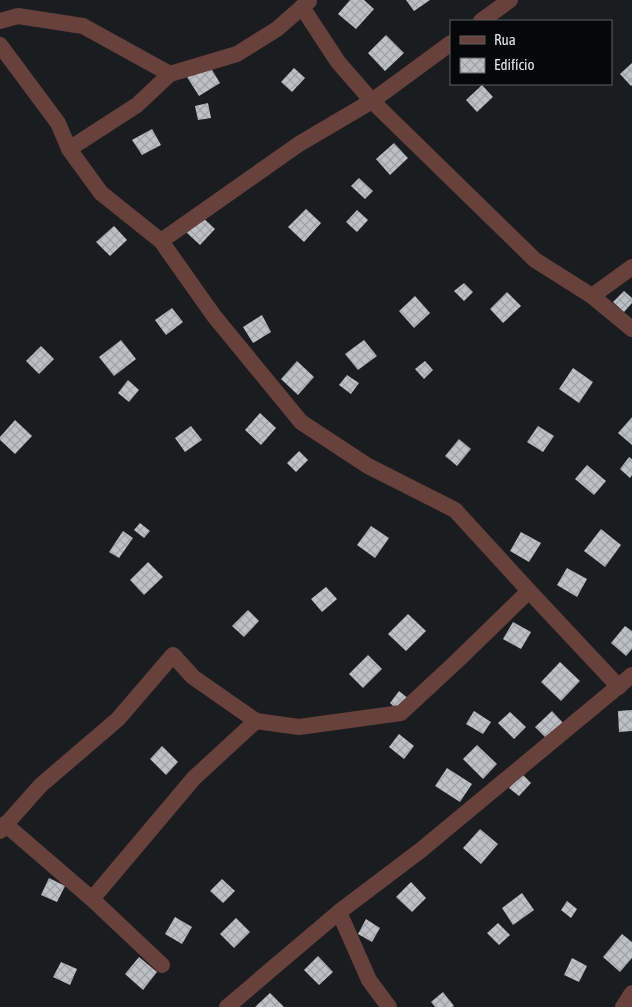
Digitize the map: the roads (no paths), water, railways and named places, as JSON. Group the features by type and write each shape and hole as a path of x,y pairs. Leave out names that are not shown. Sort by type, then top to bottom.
{"street":[{"path":"482,20 510,0"},
{"path":"69,149 137,105 170,74 236,54 277,29 306,4 338,62 372,100 536,260 592,296 632,328"},
{"path":"0,21 18,16 83,26 170,74"},
{"path":"161,241 299,144 372,100 450,44"},
{"path":"0,45 58,123 69,149 101,193 161,241 214,316 301,422 368,466 455,510 619,686"},
{"path":"592,296 632,267"},
{"path":"162,965 92,899 3,827 41,786 118,719 173,655 193,677 256,721 299,727 401,714 529,591"},
{"path":"227,1007 339,912 421,850 632,674"},
{"path":"92,899 194,778 256,721"},
{"path":"339,912 369,980 389,1007"},
{"path":"623,1007 632,993"}]}
